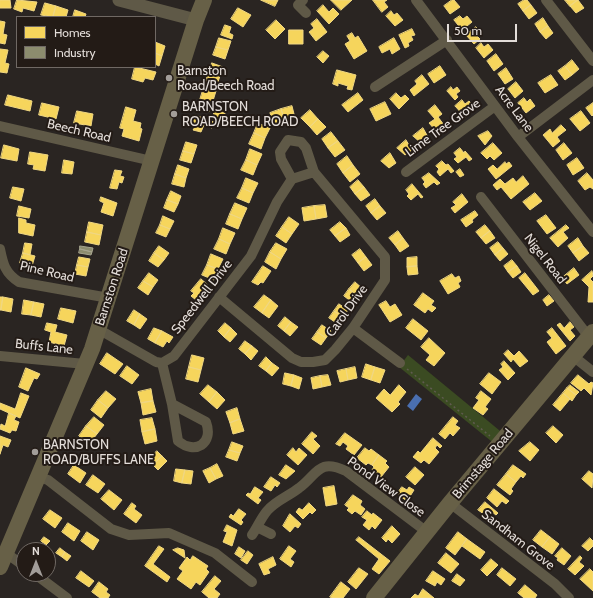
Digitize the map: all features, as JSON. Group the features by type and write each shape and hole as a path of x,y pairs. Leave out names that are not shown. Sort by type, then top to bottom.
{"main road":[{"name":"Barnston Road","path":"3,560 65,416 98,329 196,20 204,0"},
{"name":"Brimstage Road","path":"374,598 450,503 591,334"}],"street":[{"path":"119,0 196,20"},
{"path":"303,0 298,5 306,13"},
{"name":"Acre Lane","path":"416,0 518,137 593,232"},
{"path":"546,0 593,61"},
{"path":"375,87 446,40"},
{"path":"518,137 593,80"},
{"name":"Lime Tree Grove","path":"406,172 496,106"},
{"name":"Beech Road","path":"0,126 152,162"},
{"path":"288,140 301,142 306,148 314,172 292,178 281,159 280,152 288,140"},
{"name":"Carol Drive","path":"219,297 292,358 301,362 325,360 353,328 385,280 385,257 314,172"},
{"name":"Speedwell Drive","path":"162,363 174,356 251,256 277,202 292,178"},
{"name":"Nigel Road","path":"481,197 591,334"},
{"name":"Pine Road","path":"0,249 3,265 9,276 19,282 108,298"},
{"path":"353,328 400,363"},
{"path":"98,329 136,352 162,363 172,404 178,442 185,447 195,448 202,445 208,434 206,422 172,404"},
{"name":"Buffs Lane","path":"0,356 85,364"},
{"path":"573,356 593,372"},
{"name":"Pond View Close","path":"271,534 255,531 267,511 301,487 318,469 337,466 346,471 427,532"},
{"path":"38,477 48,480 111,529 129,535 169,533 215,552 252,582"},
{"name":"Sandham Grove","path":"450,503 554,584 569,598"},
{"path":"3,560 16,564"},
{"path":"46,582 67,598"}],"path":[{"path":"400,363 500,444"}],"green space":[{"path":"408,355 505,435 496,445 399,367"}],"water":[{"path":"416,394 422,399 413,411 407,406"}],"building: Homes":[{"path":"0,0 10,0 11,8 0,8"},
{"path":"17,0 37,2 34,11 23,8 22,12 14,9"},
{"path":"261,0 278,0 275,6"},
{"path":"331,0 352,0 341,10"},
{"path":"373,0 387,0 384,2 388,7 382,12"},
{"path":"454,0 460,7 450,14 444,6"},
{"path":"524,0 527,0 531,5 523,11 518,4"},
{"path":"565,0 578,0 570,6"},
{"path":"578,0 584,8 576,13 570,6"},
{"path":"45,3 56,6 53,16 41,15"},
{"path":"323,5 329,12 333,8 339,14 329,24 317,11"},
{"path":"531,5 537,13 529,19 523,11"},
{"path":"56,6 68,10 66,16 53,16"},
{"path":"238,8 251,15 243,27 231,19"},
{"path":"75,10 86,14 85,16 73,16"},
{"path":"391,11 394,15 397,13 403,20 395,26 386,16"},
{"path":"460,16 463,19 467,16 472,22 462,30 454,20"},
{"path":"543,18 548,26 540,32 535,24"},
{"path":"317,19 327,32 316,41 309,32 314,28 311,24"},
{"path":"276,20 285,29 275,39 266,30"},
{"path":"0,21 5,22 3,34 7,35 5,44 0,43"},
{"path":"225,25 231,27 229,33 233,35 232,39 221,35"},
{"path":"548,26 553,33 546,39 540,32"},
{"path":"476,27 481,33 477,36 480,39 474,44 466,35"},
{"path":"412,29 415,35 411,36 413,40 408,43 409,46 405,48 399,35"},
{"path":"289,30 303,30 303,44 289,44"},
{"path":"352,33 355,38 358,36 367,51 354,59 345,44 350,41 347,36"},
{"path":"219,38 231,41 228,50 216,47"},
{"path":"394,38 400,49 392,54 390,49 382,53 379,47"},
{"path":"156,42 165,46 162,56 156,53"},
{"path":"481,43 484,47 488,44 493,50 484,58 476,48"},
{"path":"216,47 228,50 225,59 213,55"},
{"path":"0,49 8,50 5,63 9,64 7,73 0,72"},
{"path":"323,51 329,56 323,63 317,57"},
{"path":"156,53 162,56 159,66 156,64"},
{"path":"496,54 503,64 494,71 487,61"},
{"path":"572,60 579,69 572,75 565,66"},
{"path":"212,63 223,67 220,76 209,72"},
{"path":"440,66 446,75 434,83 428,74"},
{"path":"565,66 572,75 565,80 558,71"},
{"path":"135,68 156,72 153,80 145,78 143,82 132,79"},
{"path":"506,68 513,79 505,84 498,74"},
{"path":"337,70 356,75 352,90 347,89 348,86 338,83 338,86 333,84"},
{"path":"209,72 220,76 217,85 206,81"},
{"path":"422,75 429,84 414,96 410,90 417,84 415,81"},
{"path":"551,75 558,85 545,93 538,83"},
{"path":"516,82 523,91 515,98 508,89"},
{"path":"204,87 216,91 212,104 200,100"},
{"path":"451,87 453,90 457,87 460,91 456,94 458,97 455,100 447,91"},
{"path":"358,93 363,100 348,112 342,105"},
{"path":"396,93 401,98 405,95 409,99 399,109 390,99"},
{"path":"8,95 32,101 30,111 5,105"},
{"path":"524,98 527,102 530,99 535,106 526,113 518,103"},
{"path":"462,100 465,104 469,101 474,106 467,112 469,114 465,117 455,106"},
{"path":"385,102 391,114 376,121 370,109"},
{"path":"42,103 59,107 56,119 39,115"},
{"path":"593,103 593,115 592,116 586,108"},
{"path":"198,104 210,108 209,112 196,108"},
{"path":"435,105 442,114 438,117 444,125 436,131 429,123 435,119 428,111"},
{"path":"292,106 295,118 285,121 281,109"},
{"path":"126,107 136,110 133,121 141,123 140,128 142,129 139,141 122,136 124,129 120,128"},
{"path":"281,109 285,121 274,125 270,113"},
{"path":"215,110 225,113 223,120 213,117"},
{"path":"310,110 318,119 310,127 301,118"},
{"path":"77,111 93,114 91,126 74,123"},
{"path":"581,111 590,123 580,131 570,119"},
{"path":"195,115 214,122 212,128 204,125 201,132 193,130 195,127 191,125"},
{"path":"318,119 326,127 317,135 310,127"},
{"path":"258,123 270,128 265,138 254,133"},
{"path":"561,125 566,130 557,137 560,141 553,147 543,135 550,129 552,133"},
{"path":"423,128 428,137 421,143 413,136"},
{"path":"488,131 492,136 485,145 478,136"},
{"path":"331,132 338,141 328,148 322,139"},
{"path":"254,133 265,138 261,149 249,144"},
{"path":"406,140 412,150 405,155 397,148"},
{"path":"338,141 345,150 335,157 328,148"},
{"path":"186,142 197,145 194,154 183,151"},
{"path":"493,143 502,153 494,160 490,156 487,159 481,153"},
{"path":"564,143 572,153 563,160 556,150"},
{"path":"4,145 19,149 17,161 1,158"},
{"path":"460,148 472,159 469,161 466,157 458,163 454,159 457,157 454,153"},
{"path":"250,149 262,154 257,165 246,160"},
{"path":"183,151 194,154 191,163 180,160"},
{"path":"30,152 48,155 45,171 33,169 34,165 28,164"},
{"path":"390,153 396,163 389,168 381,161"},
{"path":"347,156 353,165 343,173 337,164"},
{"path":"577,158 584,168 573,175 567,165"},
{"path":"64,160 74,162 72,174 62,173"},
{"path":"246,160 257,165 253,175 241,170"},
{"path":"442,161 446,165 448,164 454,171 451,173 448,169 440,176 437,172 439,169 436,166"},
{"path":"505,162 506,164 509,162 512,166 496,179 488,169 493,165 497,169"},
{"path":"178,165 189,169 186,178 175,174"},
{"path":"353,165 360,174 350,182 343,173"},
{"path":"460,169 464,175 460,177 456,172"},
{"path":"115,170 122,171 120,176 124,177 122,183 119,182 117,189 110,188"},
{"path":"429,173 440,183 437,185 434,182 426,188 423,184 425,182 422,178"},
{"path":"587,173 593,180 593,189 590,187 585,190 578,181"},
{"path":"175,174 186,178 184,187 172,184"},
{"path":"523,176 529,184 511,199 501,187 497,190 493,185 500,179 505,184 513,178 516,182"},
{"path":"246,178 258,183 253,193 242,188"},
{"path":"358,180 364,187 355,194 350,187"},
{"path":"412,184 423,197 421,198 418,194 411,200 407,196 409,194 406,190"},
{"path":"13,187 24,189 21,201 10,198"},
{"path":"364,187 370,195 361,201 355,194"},
{"path":"242,188 253,193 249,203 237,198"},
{"path":"171,191 181,196 178,204 167,200"},
{"path":"535,193 542,201 530,210 523,202"},
{"path":"462,194 468,202 455,213 451,208 456,205 453,202"},
{"path":"101,197 117,203 113,216 101,212 104,203 100,201"},
{"path":"375,199 380,206 371,213 366,206"},
{"path":"167,200 178,204 174,212 164,208"},
{"path":"235,203 247,208 242,219 230,214"},
{"path":"325,205 327,217 316,219 314,206"},
{"path":"19,206 31,209 29,218 17,216"},
{"path":"314,206 316,219 304,221 302,208"},
{"path":"380,206 386,213 377,220 371,213"},
{"path":"475,211 478,215 472,220 473,222 466,227 461,220"},
{"path":"230,214 242,219 238,229 226,224"},
{"path":"546,215 556,228 547,234 537,221"},
{"path":"163,216 174,221 170,229 160,225"},
{"path":"289,217 299,224 292,234 282,227"},
{"path":"19,218 26,220 26,223 35,225 33,236 19,233"},
{"path":"89,222 103,225 101,235 87,232"},
{"path":"340,222 346,228 335,236 330,230"},
{"path":"160,225 170,229 166,237 156,233"},
{"path":"485,225 490,231 481,238 476,232"},
{"path":"566,225 569,228 563,232 568,238 558,247 550,238"},
{"path":"282,227 292,234 286,243 276,236"},
{"path":"223,228 235,233 230,244 219,239"},
{"path":"346,228 350,235 340,242 335,236"},
{"path":"398,231 403,238 395,245 389,238"},
{"path":"490,231 495,238 486,244 481,238"},
{"path":"87,232 101,235 99,245 85,242"},
{"path":"403,238 409,246 400,252 395,245"},
{"path":"578,238 583,246 573,253 568,246"},
{"path":"219,239 230,244 226,254 214,249"},
{"path":"498,242 503,248 495,255 490,248"},
{"path":"25,243 32,244 30,255 23,253"},
{"path":"276,243 287,249 281,259 270,252"},
{"path":"159,246 169,253 164,260 154,253"},
{"path":"583,246 589,253 579,261 573,253"},
{"path":"503,248 508,254 500,261 495,255"},
{"path":"360,249 366,257 358,263 352,255"},
{"path":"270,252 281,259 276,269 265,262"},
{"path":"23,253 35,256 32,266 20,263"},
{"path":"154,253 164,260 158,267 149,261"},
{"path":"211,254 223,259 218,269 207,265"},
{"path":"79,257 90,259 88,267 77,265"},
{"path":"366,257 372,265 364,271 358,263"},
{"path":"417,257 417,266 407,267 407,258"},
{"path":"512,260 517,266 508,272 504,266"},
{"path":"77,265 88,267 86,276 75,274"},
{"path":"207,265 218,269 214,280 202,275"},
{"path":"263,266 271,271 263,283 261,282 258,285 252,282"},
{"path":"417,266 418,274 408,275 407,267"},
{"path":"517,266 521,272 513,278 508,272"},
{"path":"574,268 579,275 567,284 562,278"},
{"path":"592,271 593,276 590,279 593,282 593,302 588,302 589,287 582,280"},
{"path":"149,273 158,280 153,287 143,281"},
{"path":"525,273 539,291 533,295 519,278"},
{"path":"452,274 455,278 459,276 461,281 458,283 460,287 448,294 440,281"},
{"path":"201,279 208,285 196,300 191,296 194,293 191,291"},
{"path":"143,281 153,287 148,295 138,288"},
{"path":"355,282 363,289 358,296 349,289"},
{"path":"349,289 358,296 353,303 344,296"},
{"path":"423,293 434,301 431,305 436,308 432,312 428,309 425,313 414,305"},
{"path":"264,295 271,300 262,313 254,307"},
{"path":"549,295 554,301 547,306 543,300"},
{"path":"0,297 3,297 1,310 0,310"},
{"path":"3,297 13,299 11,312 1,310"},
{"path":"24,300 34,302 31,315 22,314"},
{"path":"271,300 278,306 269,318 262,313"},
{"path":"386,301 390,307 395,304 402,315 390,322 379,305"},
{"path":"34,302 44,304 41,317 31,315"},
{"path":"339,304 348,310 343,317 334,311"},
{"path":"61,308 76,311 73,323 58,319"},
{"path":"134,310 140,314 134,325 127,321"},
{"path":"334,311 343,317 338,324 329,318"},
{"path":"140,314 147,319 140,329 134,325"},
{"path":"285,317 291,322 284,331 278,326"},
{"path":"413,319 428,331 421,340 406,328"},
{"path":"291,322 298,327 290,336 284,331"},
{"path":"570,322 574,327 570,330 575,336 570,341 557,325 560,323 564,328"},
{"path":"47,323 57,325 55,332 67,335 64,346 49,342 51,332 45,330"},
{"path":"225,323 231,328 224,337 218,331"},
{"path":"322,325 331,331 326,338 317,332"},
{"path":"154,328 162,331 155,343 148,339"},
{"path":"231,328 237,334 230,342 224,337"},
{"path":"552,328 566,346 556,354 547,342 552,338 547,332"},
{"path":"162,331 173,337 169,343 167,341 163,347 155,343"},
{"path":"317,332 326,338 321,345 312,339"},
{"path":"429,338 445,353 434,366 426,360 430,355 421,347"},
{"path":"245,341 252,346 245,354 239,349"},
{"path":"252,346 258,351 251,360 245,354"},
{"path":"508,350 514,356 519,351 528,361 520,367 513,359 511,362 504,354"},
{"path":"107,353 123,364 115,374 100,364"},
{"path":"192,355 204,358 201,370 189,367"},
{"path":"266,357 272,363 266,371 259,366"},
{"path":"504,361 515,373 508,380 499,370 503,367 501,364"},
{"path":"272,363 279,368 272,376 266,371"},
{"path":"366,364 375,367 371,380 362,377"},
{"path":"127,366 139,375 132,384 120,376"},
{"path":"189,367 201,370 198,382 186,379"},
{"path":"355,367 357,378 348,380 346,369"},
{"path":"375,367 385,370 380,383 371,380"},
{"path":"26,368 40,374 37,379 34,378 28,391 19,387"},
{"path":"346,369 348,380 340,382 337,371"},
{"path":"285,373 294,375 291,386 283,384"},
{"path":"489,373 501,382 492,394 480,384"},
{"path":"294,375 302,378 299,389 291,386"},
{"path":"328,375 331,385 322,387 320,376"},
{"path":"578,375 589,384 591,382 593,383 591,395 584,388 581,391 571,383"},
{"path":"320,376 322,387 313,389 311,378"},
{"path":"208,385 217,392 209,402 200,394"},
{"path":"399,385 406,392 398,402 400,404 392,412 376,398 384,389 390,395"},
{"path":"570,385 579,392 576,395 567,388"},
{"path":"567,388 576,395 572,401 563,393"},
{"path":"151,389 153,401 141,403 138,392"},
{"path":"106,391 116,399 108,408 98,400"},
{"path":"481,391 491,399 485,407 488,409 483,415 473,408 479,400 476,398"},
{"path":"217,392 225,400 217,409 209,402"},
{"path":"21,393 29,396 20,418 0,409 0,403 15,409"},
{"path":"563,393 570,399 560,411 553,405"},
{"path":"98,400 108,408 101,418 91,410"},
{"path":"153,401 156,412 143,415 141,403"},
{"path":"237,408 240,419 230,423 226,412"},
{"path":"9,413 16,416 14,420 19,422 16,431 12,430 10,433 0,429 1,424 5,426"},
{"path":"94,417 104,425 97,434 86,426"},
{"path":"453,417 458,421 455,425 460,428 453,436 450,433 445,439 439,434"},
{"path":"152,418 155,429 142,432 140,420"},
{"path":"240,419 244,431 233,434 230,423"},
{"path":"86,426 97,434 89,444 79,436"},
{"path":"553,426 563,435 556,443 546,433"},
{"path":"155,429 157,441 145,444 142,432"},
{"path":"312,432 317,436 313,439 320,446 313,454 302,444"},
{"path":"345,433 362,445 354,455 346,449 348,446 343,442 340,446 336,444"},
{"path":"0,436 11,440 8,447 3,445 0,454"},
{"path":"433,438 442,446 440,448 437,445 435,448 439,452 429,464 424,460 421,463 413,457 418,451 420,453"},
{"path":"232,442 243,446 240,453 229,450"},
{"path":"530,442 539,450 530,461 519,451"},
{"path":"293,448 296,452 299,448 307,455 298,465 287,455"},
{"path":"365,448 369,451 371,449 379,455 372,465 368,463 366,465 357,458"},
{"path":"229,450 240,453 237,461 226,457"},
{"path":"157,451 162,456 153,465 148,460"},
{"path":"379,455 387,461 385,463 389,467 381,477 372,470 374,467 372,465"},
{"path":"162,456 167,461 158,470 153,465"},
{"path":"217,464 223,476 216,479 210,468"},
{"path":"74,465 86,473 80,483 68,474"},
{"path":"286,465 295,471 286,479 279,475"},
{"path":"513,465 526,474 523,478 521,476 516,482 506,474"},
{"path":"415,467 424,475 415,485 406,477"},
{"path":"210,468 216,479 209,483 203,471"},
{"path":"176,469 185,470 182,483 174,481"},
{"path":"185,470 193,471 191,484 182,483"},
{"path":"589,471 593,474 592,488 582,479"},
{"path":"506,474 516,482 511,489 513,491 510,495 497,485"},
{"path":"93,475 105,484 98,493 86,485"},
{"path":"271,477 280,483 277,487 275,485 271,491 264,487"},
{"path":"334,486 337,504 326,506 323,488"},
{"path":"255,487 263,492 258,498 261,500 258,504 246,495 248,493 250,494"},
{"path":"402,487 407,490 409,487 414,490 407,501 397,494"},
{"path":"494,489 509,501 506,504 502,501 497,507 487,498"},
{"path":"109,490 122,500 114,510 101,499"},
{"path":"353,495 362,501 360,505 365,509 361,515 355,511 352,514 347,510 349,508 345,505"},
{"path":"485,502 498,513 496,515 492,512 488,517 478,510"},
{"path":"132,503 136,506 134,509 142,515 136,523 124,514"},
{"path":"309,503 316,510 312,514 310,512 303,519 296,512 299,508 302,510"},
{"path":"239,509 246,514 241,520 243,522 241,525 229,517 231,514 233,516"},
{"path":"50,510 62,518 55,528 43,519"},
{"path":"367,511 372,515 373,513 382,520 375,529 372,526 369,530 363,525 367,520 362,517"},
{"path":"290,514 301,524 298,528 295,526 290,532 283,526"},
{"path":"68,523 80,531 74,541 62,532"},
{"path":"227,525 237,530 232,546 223,542 227,532 224,531"},
{"path":"392,526 400,534 392,543 388,539 386,542 382,538"},
{"path":"541,530 550,537 542,547 533,540"},
{"path":"87,532 99,540 93,550 81,541"},
{"path":"458,532 467,539 455,555 446,548"},
{"path":"44,537 50,541 42,542 41,541"},
{"path":"359,537 390,561 379,574 372,569 379,559 356,540"},
{"path":"550,537 559,544 552,554 542,547"},
{"path":"590,538 593,541 593,546 588,551 582,546"},
{"path":"467,539 485,552 480,559 462,546"},
{"path":"159,546 164,549 153,564 170,577 167,582 145,566"},
{"path":"289,546 296,551 290,559 294,562 291,567 280,559"},
{"path":"239,547 245,551 241,558 235,554"},
{"path":"60,548 65,552 62,557 56,553"},
{"path":"178,548 184,550 185,558 173,550"},
{"path":"562,548 571,556 564,565 557,560 558,558 555,556"},
{"path":"248,551 253,555 247,564 241,560"},
{"path":"65,552 71,556 67,561 62,557"},
{"path":"446,553 459,564 451,573 438,563"},
{"path":"193,556 208,566 206,569 209,572 200,585 196,582 191,589 177,579 183,571 179,568 187,557 190,560"},
{"path":"580,556 582,558 579,562 584,566 575,575 568,569"},
{"path":"273,557 276,565 268,569 270,573 264,575 259,564"},
{"path":"491,559 498,565 487,576 481,570"},
{"path":"359,568 368,574 356,589 348,582"},
{"path":"502,568 516,579 510,586 497,575"},
{"path":"590,569 593,572 593,591 580,579"},
{"path":"81,571 94,581 89,587 76,578"},
{"path":"433,571 445,579 441,585 437,582 435,586 426,581"},
{"path":"457,574 465,580 460,586 452,581"},
{"path":"215,576 221,581 214,589 220,594 217,598 209,598 202,592"},
{"path":"99,582 108,589 106,592 110,595 108,598 100,598 92,592"},
{"path":"341,582 350,589 343,598 330,597"},
{"path":"525,585 537,595 535,598 524,598 518,593"},
{"path":"423,589 434,598 411,598 415,594 418,596"}],"building: Industry":[{"path":"80,246 93,248 92,252 80,249"},
{"path":"80,249 92,252 91,255 79,253"}],"place":[{"name":"Barnston Road/Beech Road","path":"169,78"},
{"name":"BARNSTON ROAD/BEECH ROAD","path":"174,114"},
{"name":"BARNSTON ROAD/BUFFS LANE","path":"35,452"}]}
